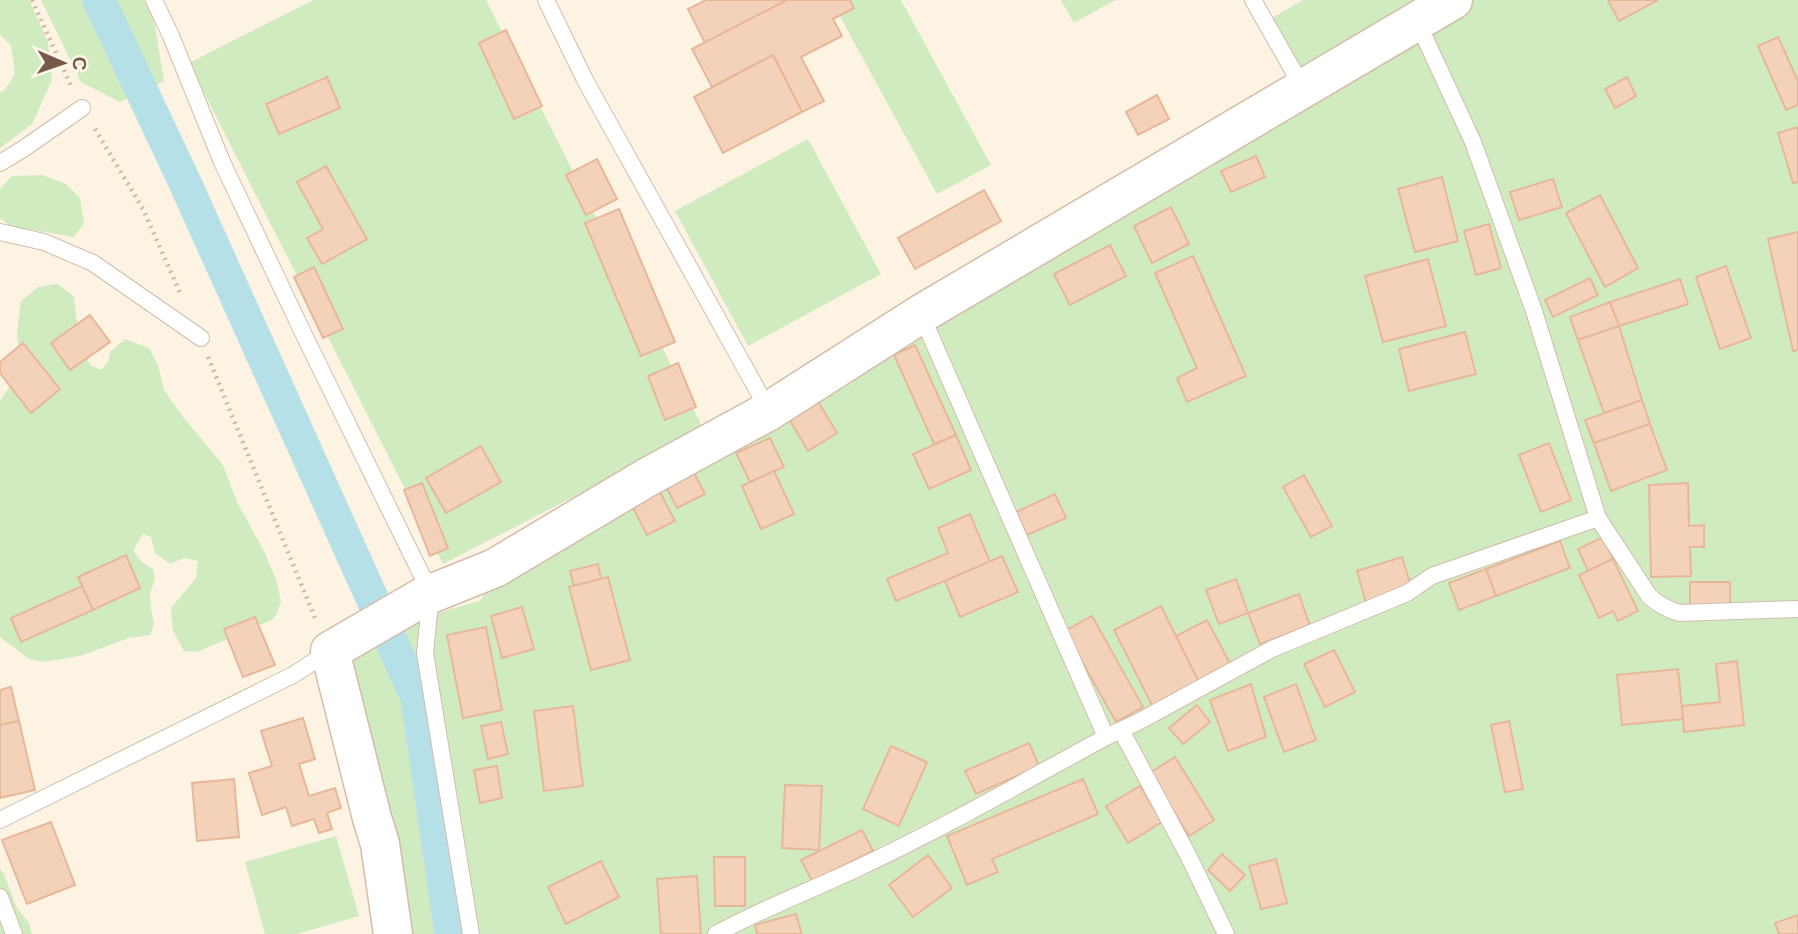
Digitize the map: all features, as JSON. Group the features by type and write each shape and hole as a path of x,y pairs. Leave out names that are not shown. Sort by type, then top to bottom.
{"street":[{"path":"393,934 380,844 369,805 336,647 427,596 495,568 646,478 769,411 921,314 1453,0"}],"lane":[{"path":"154,0 222,162 427,596 425,653 471,934"},
{"path":"546,0 585,80 769,411"},
{"path":"1253,0 1303,88"},
{"path":"1417,21 1473,142 1492,194 1534,311 1598,518 1650,596 1668,610 1679,613 1798,609"},
{"path":"0,163 82,108"},
{"path":"0,232 44,242 93,263 201,338"},
{"path":"921,314 1106,737"},
{"path":"716,934 742,919 928,834 1272,649 1407,593 1432,576 1598,518"},
{"path":"0,820 293,675 336,647"},
{"path":"1121,730 1226,934"},
{"path":"0,897 14,934"}],"green space":[{"path":"0,0 29,0 48,42 52,80 32,124 0,148 0,92 4,91 15,74 11,45 0,35"},
{"path":"41,0 144,0 154,20 164,81 120,102 81,82"},
{"path":"313,0 486,0 704,430 443,564 189,63"},
{"path":"831,0 901,0 991,165 937,194"},
{"path":"1061,0 1115,0 1074,23"},
{"path":"1303,0 1423,0 1299,71 1270,19"},
{"path":"1450,0 1798,0 1798,934 398,934 333,669 421,621 480,601 498,574"},
{"path":"808,139 881,274 748,346 675,211"},
{"path":"42,175 66,184 80,198 84,223 74,237 10,226 0,218 0,189 12,176"},
{"path":"58,284 74,297 79,339 90,365 101,370 108,362 110,352 125,339 149,348 158,365 164,390 223,465 238,504 264,551 277,582 281,602 272,620 197,652 184,651 173,631 171,608 196,578 198,561 184,558 170,564 155,553 151,537 143,534 133,550 141,561 153,569 155,579 150,593 154,624 150,635 129,638 80,656 43,662 29,659 0,637 0,401 20,370 17,332 21,301 38,287"},
{"path":"336,836 359,916 297,934 265,934 245,862"},
{"path":"0,869 17,908 29,923 32,934 0,934"}],"building":[{"path":"706,0 785,1 705,43 688,9"},
{"path":"787,0 850,0 854,8 833,19 842,36 801,57 824,101 802,112 773,55 712,87 692,49"},
{"path":"1608,0 1658,0 1619,21"},
{"path":"506,30 542,106 514,119 479,43"},
{"path":"1778,37 1798,81 1798,105 1786,110 1758,46"},
{"path":"773,55 802,112 723,153 694,97"},
{"path":"327,77 340,108 279,134 266,104"},
{"path":"1627,77 1636,96 1615,108 1605,89"},
{"path":"1157,95 1169,119 1138,135 1126,112"},
{"path":"1798,127 1798,182 1793,183 1778,133"},
{"path":"1256,156 1265,177 1231,192 1221,171"},
{"path":"597,159 617,199 586,215 566,175"},
{"path":"326,166 367,239 322,264 307,238 323,229 297,182"},
{"path":"1442,177 1458,241 1415,252 1398,189"},
{"path":"1553,179 1562,207 1519,220 1510,192"},
{"path":"984,190 1001,221 915,269 898,238"},
{"path":"1600,195 1638,268 1605,287 1566,213"},
{"path":"1171,207 1189,244 1152,263 1134,226"},
{"path":"619,209 675,342 641,356 585,223"},
{"path":"1489,224 1501,268 1476,275 1464,231"},
{"path":"1798,232 1798,350 1793,351 1768,239"},
{"path":"1110,245 1126,276 1070,305 1054,274"},
{"path":"1193,256 1246,376 1187,402 1177,378 1197,368 1155,273"},
{"path":"1428,259 1446,326 1383,342 1365,276"},
{"path":"1726,266 1751,338 1720,349 1696,277"},
{"path":"314,267 343,329 323,338 294,277"},
{"path":"1590,278 1598,295 1553,317 1545,300"},
{"path":"1680,279 1688,304 1619,326 1610,302"},
{"path":"1610,302 1619,326 1578,340 1570,317"},
{"path":"90,315 110,342 70,370 51,343"},
{"path":"1619,326 1642,400 1604,413 1578,340"},
{"path":"1465,332 1476,374 1409,391 1399,349"},
{"path":"23,343 60,389 31,413 0,373 0,362"},
{"path":"915,345 956,435 934,444 894,355"},
{"path":"678,363 696,407 665,420 648,376"},
{"path":"817,400 837,433 808,451 788,417"},
{"path":"1642,400 1650,424 1594,443 1585,420"},
{"path":"1650,424 1667,470 1611,491 1594,443"},
{"path":"956,435 971,470 929,489 913,454"},
{"path":"770,438 784,467 750,482 736,453"},
{"path":"1549,443 1571,500 1541,512 1519,455"},
{"path":"481,446 501,482 446,513 426,478"},
{"path":"693,471 705,494 677,508 665,485"},
{"path":"774,471 794,514 761,529 742,486"},
{"path":"1304,475 1332,526 1311,537 1283,487"},
{"path":"422,483 448,548 430,556 404,490"},
{"path":"1688,483 1689,526 1704,525 1704,547 1690,547 1691,576 1651,577 1649,485"},
{"path":"659,490 675,521 647,535 631,504"},
{"path":"1055,494 1066,518 1027,535 1016,512"},
{"path":"970,514 990,562 896,601 887,579 948,553 938,528"},
{"path":"1603,537 1613,559 1588,571 1578,549"},
{"path":"1560,541 1570,568 1496,596 1486,569"},
{"path":"126,555 140,588 93,610 78,577"},
{"path":"1002,556 1018,592 960,617 945,581"},
{"path":"1402,557 1412,589 1366,603 1357,571"},
{"path":"1613,559 1638,611 1618,621 1613,611 1599,618 1579,575"},
{"path":"598,564 601,579 574,586 570,571"},
{"path":"1486,569 1496,596 1459,610 1449,583"},
{"path":"608,577 630,660 591,670 569,587"},
{"path":"1236,579 1248,613 1219,624 1206,590"},
{"path":"1690,582 1730,582 1730,606 1690,606"},
{"path":"82,586 93,610 21,642 11,618"},
{"path":"1299,594 1310,626 1260,644 1248,613"},
{"path":"1161,606 1200,684 1153,707 1114,630"},
{"path":"522,607 534,649 502,658 491,616"},
{"path":"1092,616 1143,707 1116,722 1065,631"},
{"path":"255,617 275,665 243,677 224,629"},
{"path":"1207,620 1232,667 1200,684 1176,636"},
{"path":"486,627 502,710 463,718 447,635"},
{"path":"1334,650 1355,692 1325,707 1304,664"},
{"path":"1737,661 1744,725 1684,732 1682,706 1720,702 1716,664"},
{"path":"1678,669 1683,719 1622,725 1617,675"},
{"path":"1251,684 1266,737 1228,751 1210,700"},
{"path":"1296,684 1316,740 1284,752 1264,697"},
{"path":"11,687 19,721 0,725 0,690"},
{"path":"1197,705 1210,722 1183,744 1169,728"},
{"path":"573,706 583,786 544,791 534,711"},
{"path":"303,718 315,759 299,764 309,796 335,788 341,808 327,813 332,829 319,833 314,819 292,826 286,807 262,815 249,773 272,766 261,731"},
{"path":"19,721 35,790 0,798 0,725"},
{"path":"1509,721 1523,789 1505,792 1491,725"},
{"path":"501,722 508,754 488,759 481,726"},
{"path":"1029,743 1039,766 976,794 965,771"},
{"path":"891,746 927,762 899,826 863,809"},
{"path":"1175,757 1214,820 1189,836 1150,773"},
{"path":"497,766 502,798 480,803 474,770"},
{"path":"234,779 239,837 197,841 192,783"},
{"path":"1083,779 1098,814 992,859 998,872 967,885 947,836"},
{"path":"785,785 822,786 819,850 782,848"},
{"path":"1140,786 1162,822 1128,843 1106,806"},
{"path":"51,822 75,885 27,904 2,840"},
{"path":"862,830 873,851 812,881 801,860"},
{"path":"1222,854 1245,875 1230,891 1208,870"},
{"path":"928,855 952,888 913,917 889,885"},
{"path":"714,857 745,857 745,906 715,906"},
{"path":"1276,859 1287,903 1261,909 1249,866"},
{"path":"601,861 619,897 566,924 548,887"},
{"path":"697,876 701,934 661,934 657,879"},
{"path":"796,914 802,934 757,934 755,925"},
{"path":"1798,915 1798,934 1779,934 1775,923"}],"waterway":[{"path":"99,0 186,185 417,698 451,934"}]}
